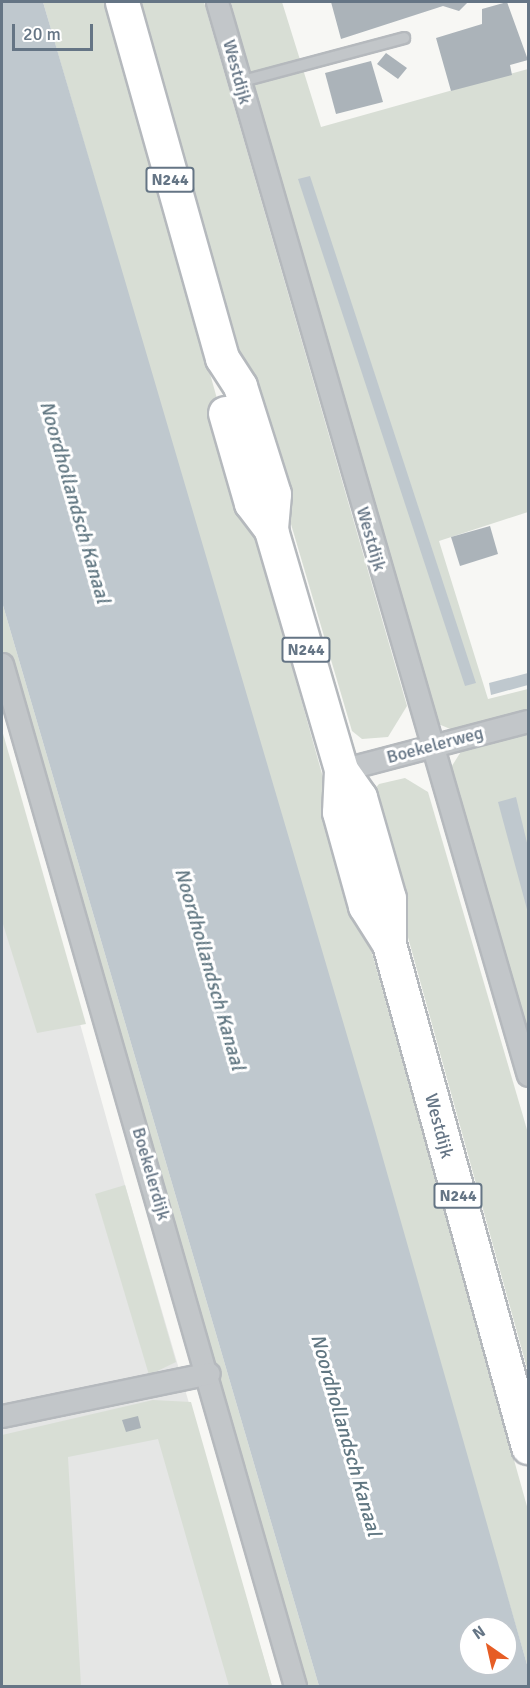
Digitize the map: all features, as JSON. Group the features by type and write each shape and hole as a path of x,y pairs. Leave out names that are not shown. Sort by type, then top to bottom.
{"main road":[{"name":"Westdijk","path":"122,2 222,358 220,397 251,503 272,530 341,770 339,813 365,906 389,944 528,1447"}],"street":[{"name":"Westdijk","path":"217,2 430,746 528,1075"},
{"name":"Boekelerdijk","path":"2,664 208,1373 295,1686"},
{"name":"Boekelerweg","path":"341,770 528,721"},
{"path":"2,1416 208,1373"}],"lane":[{"path":"239,82 404,38"}],"shaded area":[{"path":"43,2 106,2 528,1510 528,1668 518,1634 518,1616 513,1616"},
{"path":"137,2 204,2 407,706 388,737 362,739 352,731"},
{"path":"231,2 282,2 321,127 528,69 528,512 439,541 488,699 528,689 528,711 455,731 436,723 275,178"},
{"path":"2,602 319,1686 294,1686 2,684"},
{"path":"2,730 86,1024 37,1033 2,921"},
{"path":"528,732 528,1041 450,769 462,750"},
{"path":"2,744 125,1185 272,1686 2,1686"},
{"path":"405,778 428,792 528,1133 528,1372 369,796 379,784"},
{"path":"125,1185 176,1362 149,1375 95,1194"},
{"path":"153,1400 191,1402 272,1686 229,1686 158,1439 68,1457 81,1686 2,1686 2,1435"}],"water":[{"name":"Noordhollandsch Kanaal","path":"2,2 43,2 374,1127 513,1616 458,1616 458,1676 518,1676 518,1633 528,1668 528,1686 319,1686 2,602"},
{"path":"310,176 476,683 465,686 298,179"},
{"path":"528,673 528,685 491,695 489,683"},
{"path":"516,797 528,847 528,913 498,802"}],"building":[{"path":"331,2 468,2 459,11 443,6 341,39"},
{"path":"507,2 528,60 510,65 512,75 451,91 436,38 482,24 482,9"},
{"path":"386,53 407,68 398,79 377,64"},
{"path":"371,61 383,102 336,114 325,73"},
{"path":"490,526 498,554 460,566 451,537"},
{"path":"138,1416 141,1428 126,1432 122,1420"}]}
